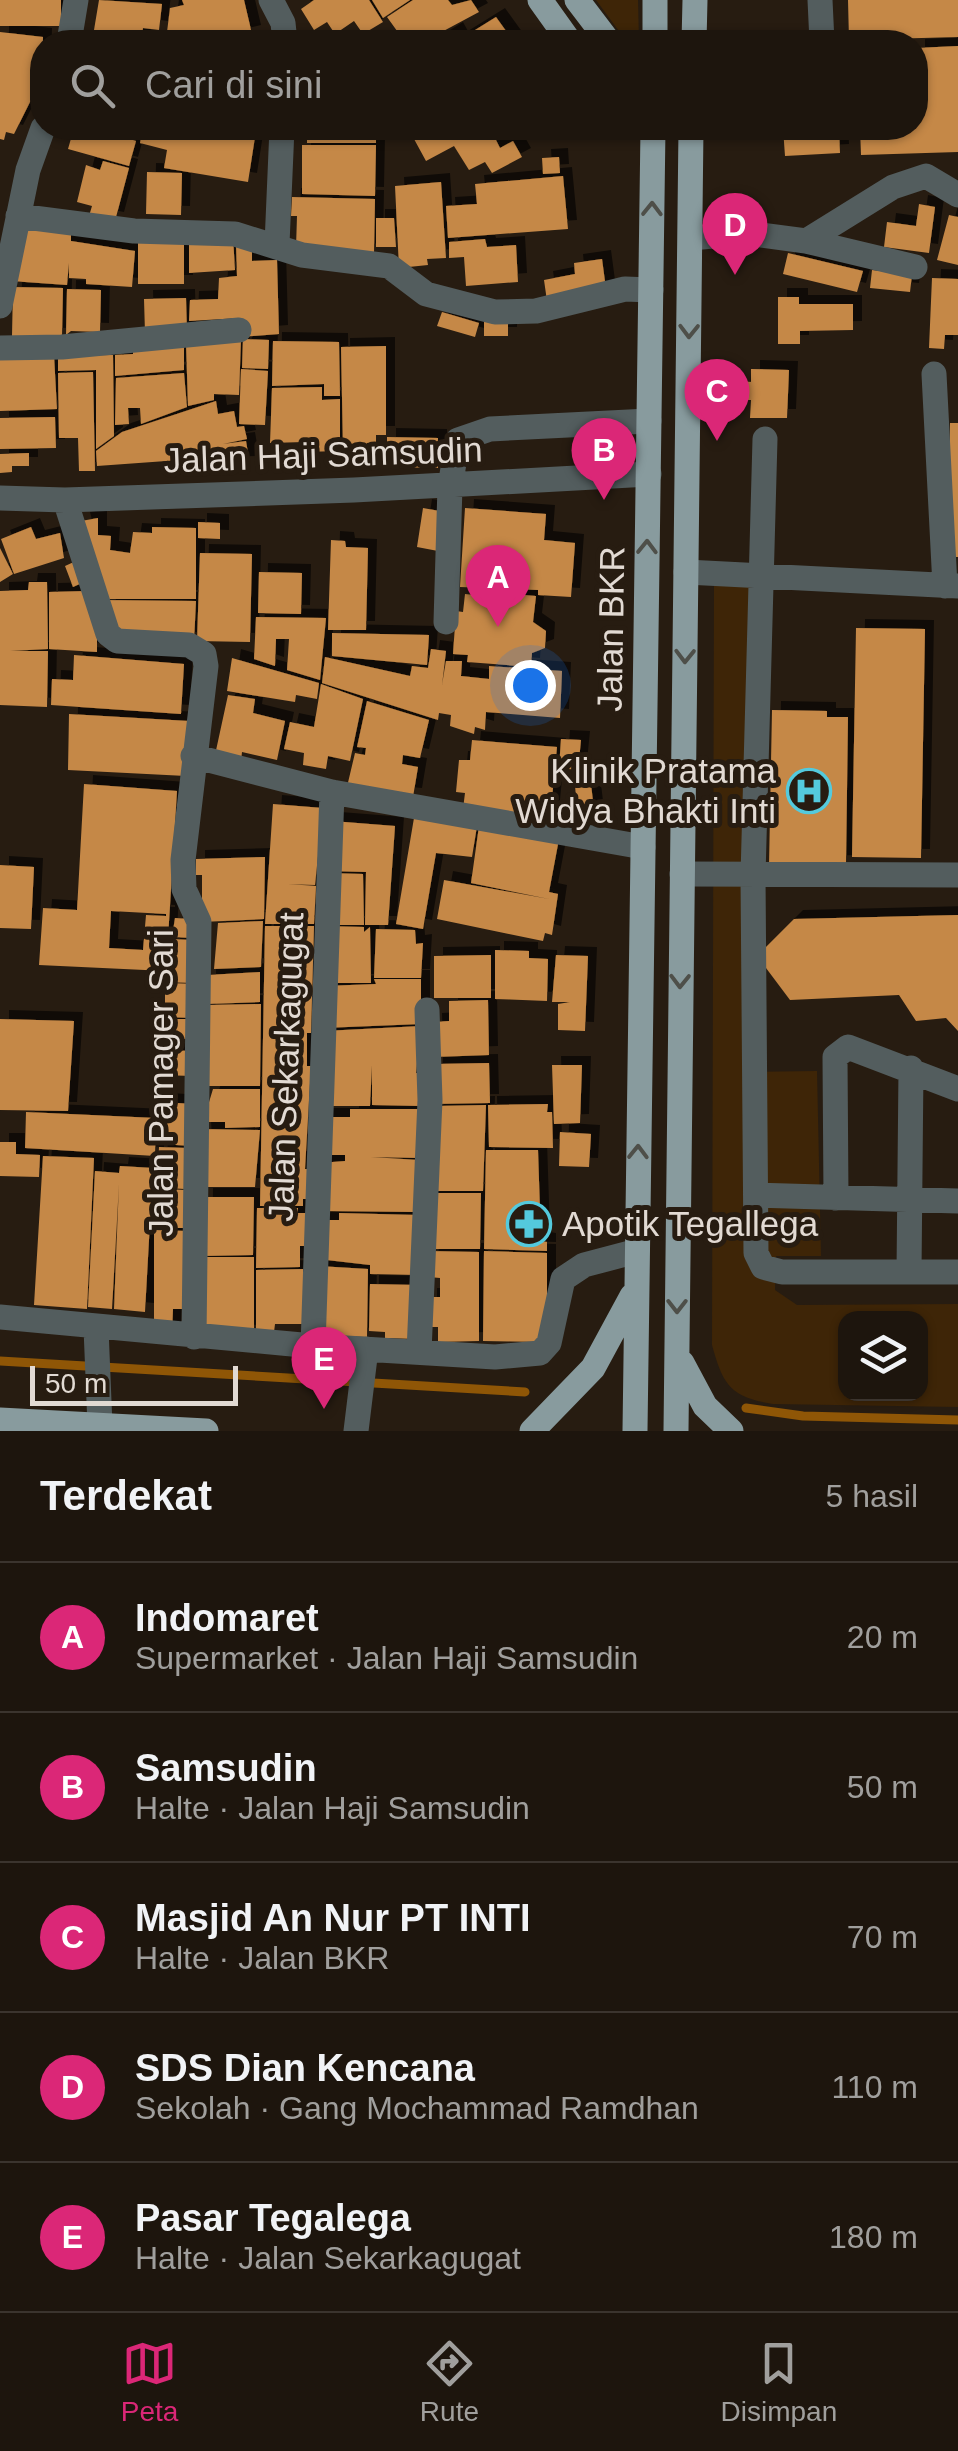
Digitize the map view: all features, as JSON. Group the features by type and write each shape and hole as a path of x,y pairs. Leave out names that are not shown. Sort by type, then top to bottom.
{"main road":[{"path":"540,0 561,30"},
{"path":"577,0 600,30"},
{"path":"655,30 656,0"},
{"path":"694,30 695,0"},
{"name":"Jalan BKR","path":"635,1431 653,140"},
{"path":"656,140 691,164"},
{"path":"676,1431 691,140"},
{"path":"532,1431 593,1368 637,1285"},
{"path":"677,1348 693,1388 731,1431"},
{"path":"0,1420 41,1427 206,1431"}],"street":[{"path":"70,30 76,0"},
{"path":"271,0 285,30"},
{"path":"820,0 821,30"},
{"path":"0,306 39,140"},
{"path":"277,244 281,140"},
{"path":"806,241 893,187 926,176 958,195"},
{"path":"18,216 134,231 234,234 277,244 302,255 389,266 426,294 496,312 536,311 625,289 651,290"},
{"path":"691,238 746,233 806,241 916,267"},
{"path":"0,348 62,348 240,330"},
{"path":"686,572 952,586 934,374"},
{"path":"446,622 450,486 458,440 490,430 649,421"},
{"path":"766,439 753,876 756,1253 764,1267 782,1272 958,1272"},
{"name":"Jalan Haji Samsudin","path":"0,498 65,500 450,486 648,474"},
{"name":"Jalan Pamager Sari","path":"65,500 108,634 118,640 189,645 204,654 206,666 183,860 184,889 198,922 194,1337"},
{"path":"194,756 332,792 643,847"},
{"name":"Jalan Sekarkagugat","path":"313,1346 332,792"},
{"path":"682,874 958,875"},
{"path":"418,1352 430,1100 427,1010"},
{"path":"836,1198 835,1057 848,1047 958,1089"},
{"path":"909,1272 911,1068"},
{"path":"757,1195 958,1202"},
{"path":"0,1318 313,1346 366,1356 418,1352 495,1357 540,1353 549,1342 562,1279 584,1265 637,1252"},
{"path":"96,1328 100,1426"},
{"path":"356,1431 366,1356"}],"shaded area":[{"path":"596,0 638,0 639,30 618,30"},
{"path":"714,584 751,587 746,1072 817,1071 821,1256 776,1256 775,1290 797,1305 958,1304 958,1407 773,1404 738,1393 720,1370 712,1345"}],"building":[{"path":"0,0 61,0 61,26 0,26"},
{"path":"99,0 162,4 159,30 94,30"},
{"path":"182,0 244,0 251,30 167,30 170,8 184,5"},
{"path":"314,0 369,0 383,22 370,30 360,30 354,21 341,30 332,30 327,22 314,30 301,9"},
{"path":"372,0 410,0 383,18"},
{"path":"413,0 448,0 452,5 471,0 479,12 445,30 396,30 387,17"},
{"path":"848,0 958,0 958,37 928,38 928,30 849,30"},
{"path":"496,17 505,30 475,30"},
{"path":"0,32 30,35 30,102 14,134 6,132 4,140 0,139"},
{"path":"958,46 958,152 861,155 860,140 928,140 928,47"},
{"path":"71,140 136,141 129,166 68,149"},
{"path":"255,140 248,182 164,168 167,150 140,143"},
{"path":"307,140 376,140 376,143"},
{"path":"415,140 496,140 500,148 513,141 522,157 492,173 485,162 469,170 454,146 426,161"},
{"path":"784,140 839,140 840,153 785,156"},
{"path":"302,145 376,145 375,196 302,194"},
{"path":"559,157 560,173 543,174 542,158"},
{"path":"103,161 129,168 115,221 89,216 92,206 77,202 86,165 100,170"},
{"path":"147,172 182,173 181,215 146,214"},
{"path":"563,176 568,229 448,238 446,206 477,204 475,184"},
{"path":"441,182 446,258 427,259 428,265 399,268 395,186"},
{"path":"292,197 375,199 374,253 296,248 297,216 291,216"},
{"path":"919,204 935,207 929,253 884,247 887,222 916,226"},
{"path":"949,215 958,217 958,265 937,260"},
{"path":"376,218 394,218 396,247 376,247"},
{"path":"16,228 71,232 71,241 135,251 132,287 86,284 86,279 69,278 69,263 67,285 11,281"},
{"path":"233,237 235,270 189,273 189,240"},
{"path":"485,239 487,247 516,245 518,282 466,286 464,257 449,258 449,242"},
{"path":"138,242 184,243 184,284 138,284"},
{"path":"252,243 252,261 277,260 279,334 241,337 240,318 189,321 190,300 218,299 219,278 237,276 236,244"},
{"path":"788,253 863,271 857,292 783,274"},
{"path":"602,259 606,289 547,301 544,280 575,274 574,263"},
{"path":"872,270 912,275 910,292 870,288"},
{"path":"932,278 958,279 958,335 945,335 944,349 929,348"},
{"path":"13,287 63,288 62,337 12,336"},
{"path":"67,289 101,290 100,332 71,331 66,335"},
{"path":"778,297 799,297 799,304 853,304 853,330 800,331 800,344 778,344"},
{"path":"186,298 187,332 145,333 144,299"},
{"path":"442,312 479,323 475,337 437,326"},
{"path":"508,321 508,336 484,336 484,322"},
{"path":"241,339 239,395 214,394 214,400 188,406 186,343"},
{"path":"243,339 269,340 268,369 242,368"},
{"path":"273,341 339,342 340,396 324,396 324,384 272,386"},
{"path":"184,343 184,370 115,376 115,355 133,354 133,348"},
{"path":"386,346 386,435 376,435 376,442 367,443 366,449 343,448 341,347"},
{"path":"54,355 57,409 0,411 0,358"},
{"path":"113,355 114,436 96,449 96,370 58,371 58,356"},
{"path":"241,369 268,371 265,425 239,424"},
{"path":"751,369 789,370 787,418 750,418 751,400 741,400 742,381 751,382"},
{"path":"93,372 95,471 79,471 78,438 59,438 58,373"},
{"path":"184,373 187,407 141,424 140,408 128,408 129,424 115,425 116,378"},
{"path":"322,387 322,400 340,399 340,451 304,452 304,442 270,443 272,388"},
{"path":"216,401 218,414 234,411 237,427 244,426 247,439 223,444 246,441 250,465 194,466 194,459 97,466 96,451 122,432"},
{"path":"55,417 56,448 0,449 0,418"},
{"path":"950,423 958,423 958,557 948,557"},
{"path":"387,437 438,438 438,468 387,467"},
{"path":"29,453 29,466 12,466 12,472 0,473 0,454"},
{"path":"423,508 445,512 438,551 417,547"},
{"path":"465,508 546,514 544,540 575,543 571,597 538,595 538,590 460,587"},
{"path":"98,518 98,535 111,536 110,550 130,553 133,532 152,533 152,527 196,528 196,599 101,599 81,521"},
{"path":"198,522 220,523 220,539 198,538"},
{"path":"31,527 36,539 60,533 64,558 14,574 1,539"},
{"path":"331,540 345,541 346,547 368,548 366,630 328,630"},
{"path":"0,548 13,574 0,582"},
{"path":"200,553 252,554 250,642 197,641"},
{"path":"76,561 84,582 73,587 65,566"},
{"path":"259,572 302,573 301,614 258,613"},
{"path":"29,582 47,582 48,649 10,651 48,651 47,707 0,705 0,591 28,590"},
{"path":"86,591 97,621 97,652 49,649 49,592"},
{"path":"476,591 536,596 533,622 546,631 545,648 532,653 531,667 467,662 468,655 453,654 456,611 463,612 465,594 475,595"},
{"path":"102,600 196,601 194,642 120,632"},
{"path":"256,617 326,618 320,680 287,670 289,639 276,639 275,666 254,659"},
{"path":"856,628 925,629 921,858 852,857"},
{"path":"332,633 429,635 427,665 332,656"},
{"path":"431,649 446,651 442,685 446,661 462,661 461,676 489,679 489,666 562,671 560,718 486,712 485,730 475,727 474,734 450,726 451,715 439,713 438,720 322,683 325,657 410,676 412,666 428,668"},
{"path":"74,655 184,664 181,714 51,705 52,679 73,680"},
{"path":"232,658 319,683 317,699 296,695 295,702 227,691"},
{"path":"321,684 363,699 350,761 328,756 326,769 303,765 304,753 284,749 290,722 314,727"},
{"path":"228,695 255,699 253,713 285,721 277,760 242,752 241,761 215,755"},
{"path":"367,701 429,720 420,758 403,755 402,764 418,767 413,797 346,791 355,753 365,755 366,748 357,747"},
{"name":"Klinik Pratama Widya Bhakti Inti","path":"772,710 827,711 827,717 848,717 846,864 769,867"},
{"path":"69,714 189,721 186,776 68,770"},
{"path":"561,739 581,740 578,770 559,768"},
{"path":"472,740 557,747 550,819 463,809 465,793 456,792 459,760 470,760"},
{"path":"84,784 177,791 166,971 39,965 43,908 77,910","holes":["111,911 166,914 146,915 143,950 109,948"]},
{"path":"591,784 594,810 577,811 575,785"},
{"path":"273,804 323,808 315,885 288,884 316,886 314,924 265,924"},
{"path":"414,818 477,826 472,857 436,853 423,929 396,924"},
{"path":"332,821 395,826 388,925 365,925 366,872 328,871"},
{"path":"479,826 559,839 549,892 558,894 552,935 545,933 543,941 437,919 444,880 549,899 471,883"},
{"path":"265,857 264,919 202,922 202,875 196,875 196,859"},
{"path":"0,865 34,867 31,929 0,928"},
{"path":"329,873 363,874 364,925 325,925"},
{"path":"958,915 958,1031 946,1018 916,1021 899,995 790,1000 757,956 794,919"},
{"path":"175,918 192,919 192,938 172,937"},
{"path":"263,921 261,967 214,969 218,923"},
{"path":"265,926 314,926 311,1033 307,1033 307,1066 311,1066 305,1169 310,1169 309,1199 303,1199 303,1206 260,1206"},
{"path":"325,926 364,927 364,932 370,927 371,983 324,983"},
{"path":"376,929 415,930 416,944 423,943 421,978 374,978"},
{"path":"172,939 192,940 194,983 168,982"},
{"path":"495,950 529,951 529,958 548,959 547,1001 495,999"},
{"path":"491,955 491,998 434,998 434,956"},
{"path":"556,955 588,956 585,1031 558,1030 558,1004 570,1002 552,1002"},
{"path":"260,972 260,1002 207,1004 207,975"},
{"path":"374,979 421,979 421,1024 323,1028 324,986 376,984"},
{"path":"165,983 194,984 193,1018 165,1017"},
{"path":"488,1000 489,1055 434,1057 433,1022 449,1021 449,1001"},
{"path":"261,1004 260,1086 203,1086 207,1005"},
{"path":"0,1019 74,1021 68,1111 0,1110"},
{"path":"166,1019 193,1019 194,1039 165,1039"},
{"path":"421,1026 416,1073 421,1073 420,1106 372,1105 372,1065 370,1106 320,1106 324,1031"},
{"path":"162,1050 193,1051 192,1076 161,1075"},
{"path":"489,1063 490,1103 433,1104 434,1064"},
{"path":"552,1065 582,1065 580,1123 554,1124"},
{"path":"213,1089 260,1089 260,1127 225,1128 225,1122 203,1122"},
{"path":"162,1102 193,1104 192,1146 160,1144"},
{"path":"548,1104 547,1112 552,1112 553,1148 489,1147 488,1105"},
{"path":"486,1105 483,1191 430,1191 435,1106"},
{"path":"350,1109 420,1109 419,1158 371,1157 419,1160 414,1212 325,1211 320,1163 345,1161 345,1155 322,1155 322,1117 350,1117"},
{"path":"26,1112 156,1118 155,1156 25,1148"},
{"path":"202,1129 260,1130 255,1187 205,1187"},
{"path":"560,1132 591,1134 589,1167 559,1166"},
{"path":"0,1142 16,1142 16,1154 40,1155 39,1177 0,1176"},
{"path":"159,1147 187,1148 185,1189 157,1187"},
{"path":"486,1150 538,1150 541,1241 547,1242 547,1251 484,1249"},
{"path":"43,1156 94,1158 87,1309 34,1305"},
{"path":"120,1166 153,1168 145,1312 114,1309 119,1184 112,1309 88,1307 95,1171 119,1173"},
{"path":"156,1189 185,1190 183,1228 154,1228"},
{"path":"429,1193 481,1193 480,1249 429,1249"},
{"path":"204,1197 254,1197 253,1255 203,1256"},
{"path":"257,1208 298,1208 298,1213 309,1213 308,1246 300,1246 300,1267 256,1268"},
{"path":"339,1213 418,1215 417,1275 370,1274 370,1265 318,1259 319,1220 339,1220"},
{"path":"154,1230 187,1231 184,1309 173,1309 172,1333 154,1333"},
{"path":"430,1251 479,1252 479,1341 438,1342 438,1327 428,1327 428,1297 440,1297 440,1278 429,1277"},
{"path":"484,1251 547,1253 547,1326 542,1342 483,1341"},
{"path":"199,1257 254,1257 254,1335 202,1327"},
{"path":"318,1266 368,1269 367,1337 316,1335"},
{"path":"303,1269 303,1324 275,1324 274,1332 256,1332 256,1270"},
{"path":"370,1284 418,1285 416,1339 385,1338 385,1332 369,1331"}],"waterway":[{"path":"0,1361 525,1392"},
{"path":"746,1408 803,1416 958,1420"}],"place":[{"name":"SDS Dian Kencana","path":"735,275"},
{"name":"Masjid An Nur PT INTI","path":"717,441"},
{"name":"Samsudin","path":"604,500"},
{"name":"Indomaret","path":"498,627"},
{"name":"Klinik Pratama Widya Bhakti Inti","path":"809,791"},
{"name":"Apotik Tegallega","path":"529,1224"},
{"name":"Pasar Tegalega","path":"324,1409"}]}
